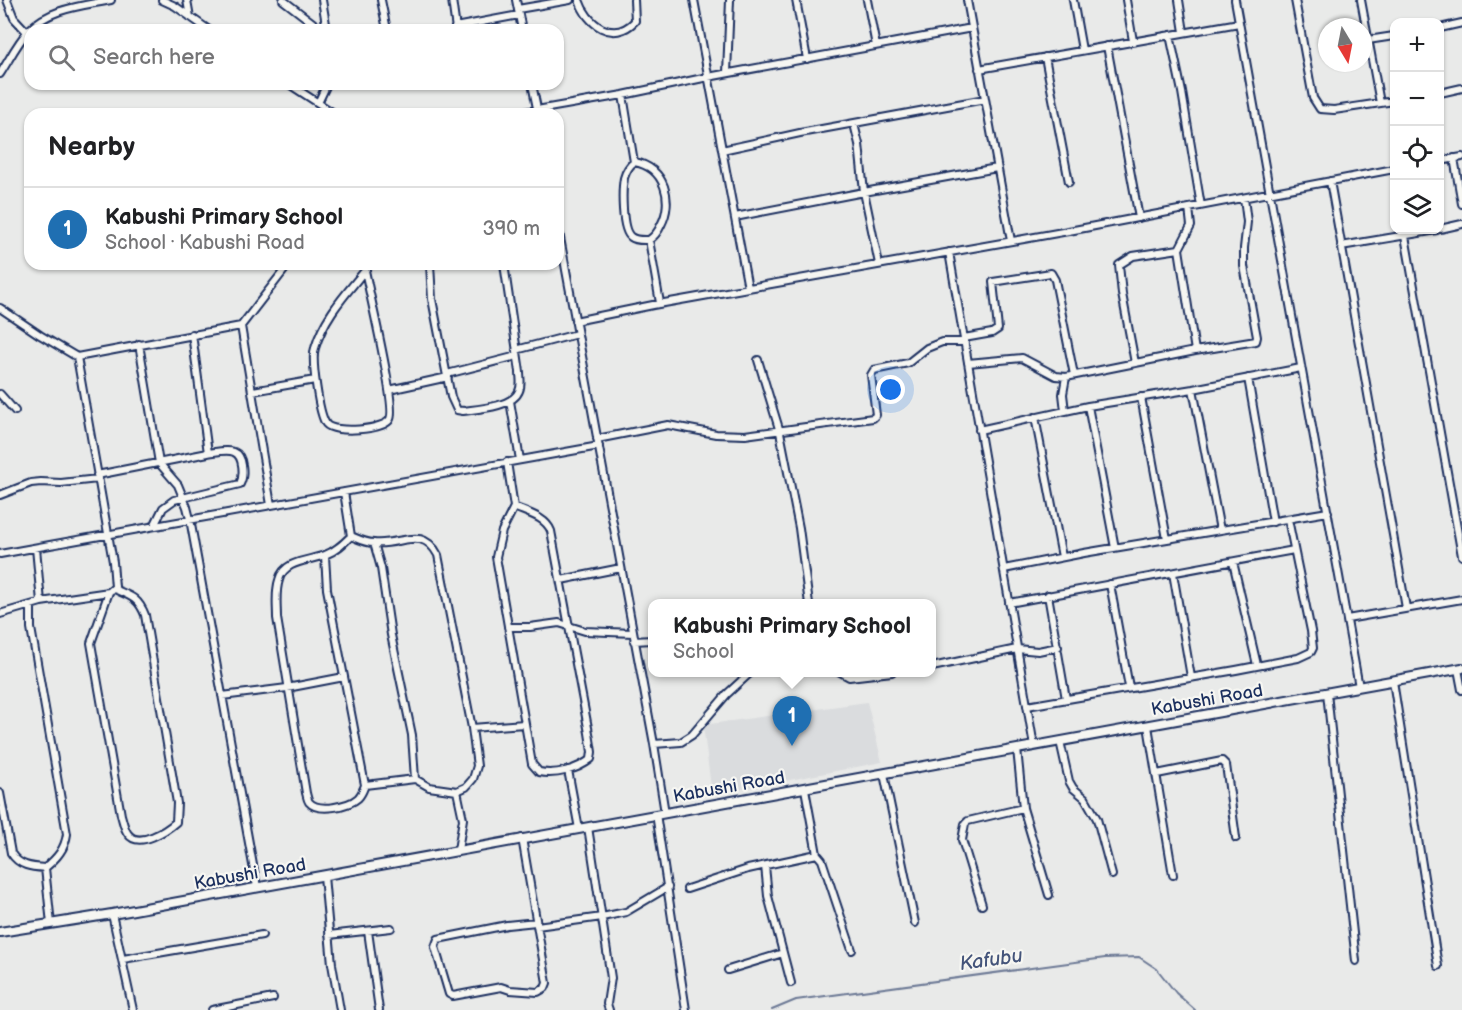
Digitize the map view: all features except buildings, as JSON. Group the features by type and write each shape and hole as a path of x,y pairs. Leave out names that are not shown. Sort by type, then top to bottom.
{"main road":[{"name":"Kabushi Road","path":"0,932 324,876 522,838 805,789 1460,669"}],"street":[{"path":"7,0 14,18 24,29"},
{"path":"35,24 40,19 75,4 111,0"},
{"path":"162,0 175,6 200,24"},
{"path":"187,0 190,17"},
{"path":"283,0 314,24"},
{"path":"322,0 326,24"},
{"path":"381,0 386,24"},
{"path":"452,0 454,24"},
{"path":"516,0 521,24"},
{"path":"474,24 570,0"},
{"path":"579,0 583,12 594,25 603,29 618,30 629,27 634,21 634,0"},
{"path":"694,0 748,288"},
{"path":"727,74 730,0"},
{"path":"796,0 807,59"},
{"path":"867,0 876,46"},
{"path":"967,0 1011,241"},
{"path":"1073,0 1082,50"},
{"path":"1126,0 1133,41"},
{"path":"1179,0 1184,32"},
{"path":"1235,0 1359,687"},
{"path":"1295,0 1316,105 1320,109 1334,110 1390,102"},
{"path":"1361,0 1364,18"},
{"path":"979,69 1239,23"},
{"path":"1444,27 1462,23"},
{"path":"558,108 708,77 972,28"},
{"path":"1170,34 1201,206"},
{"path":"0,74 24,37"},
{"path":"1372,39 1390,37"},
{"path":"1107,46 1139,218"},
{"path":"1045,57 1069,182"},
{"path":"1372,61 1380,103"},
{"path":"1444,92 1462,88"},
{"path":"298,90 325,108"},
{"path":"318,103 324,90"},
{"path":"533,90 537,108"},
{"path":"623,95 634,162"},
{"path":"722,150 985,99"},
{"path":"854,124 859,144 864,192 879,264"},
{"path":"1444,159 1462,157"},
{"path":"1454,158 1462,204"},
{"path":"634,162 649,168 666,188 667,211 657,233 649,240 633,238 626,229 623,186 627,170 634,162"},
{"path":"735,217 998,168"},
{"path":"575,321 660,303 1139,218 1390,170"},
{"path":"1329,181 1406,608"},
{"path":"968,363 1022,358 1030,360 1056,376 1066,377 1195,351 1251,343 1258,339 1244,266 1247,222 1245,198"},
{"path":"1189,208 1190,231 1179,249 1195,351"},
{"path":"1444,228 1462,224"},
{"path":"1341,246 1414,234"},
{"path":"1405,236 1462,556"},
{"path":"649,240 660,303"},
{"path":"1136,363 1122,294 1119,265 1133,256 1179,249"},
{"path":"949,252 1034,746"},
{"path":"564,260 665,813"},
{"path":"0,308 77,357 241,326 284,270"},
{"path":"365,270 392,413 388,422 370,428 340,430 331,428 324,421 315,380 313,358 321,331 335,306 365,270"},
{"path":"430,270 432,299 451,397 457,410 482,408 510,401 519,392 521,384 505,270"},
{"path":"0,554 520,460 668,425 716,434 736,435 780,432 875,417 871,375 874,370 913,361 927,348 942,342 964,340 992,333 998,329 993,282 1050,273 1055,280 1074,375"},
{"path":"241,326 271,505"},
{"path":"192,334 208,453"},
{"path":"389,390 447,375 577,334"},
{"path":"139,344 159,463 178,484 190,519 257,887"},
{"path":"0,614 41,602 112,590 134,598 141,604 145,615 177,803 176,822 166,831 147,838 130,837 121,815 91,643 112,590 113,562 77,357"},
{"path":"758,360 780,432 799,528 808,599"},
{"path":"979,430 1088,406 1301,368"},
{"path":"1065,411 1063,394 1066,377"},
{"path":"1248,378 1273,522"},
{"path":"253,391 315,380"},
{"path":"1193,388 1220,530"},
{"path":"0,394 15,411"},
{"path":"1141,397 1167,539"},
{"path":"510,401 520,460"},
{"path":"1088,406 1115,548"},
{"path":"1035,417 1062,557"},
{"path":"0,495 31,483 61,483 208,453 235,452 242,469 243,479 240,484 174,500 163,508 154,526"},
{"path":"507,462 514,507 502,531 496,557 532,764 539,772 548,774 584,764 591,759 592,752 570,626 549,525 514,507"},
{"path":"344,492 351,536"},
{"path":"1004,569 1328,512"},
{"path":"1027,706 1298,658 1311,652 1311,631 1288,519"},
{"path":"351,536 374,543 424,539 432,545 438,555 472,728 477,766 473,779 466,787 457,791 429,787 415,779 364,785"},
{"path":"325,556 327,589 364,785 362,794 357,800 324,808 309,802 303,782 277,618 278,581 286,568 310,558 325,556 351,536"},
{"path":"374,543 381,568 391,635 412,735 415,779"},
{"path":"36,548 41,602"},
{"path":"1009,603 1294,550"},
{"path":"1233,562 1257,665"},
{"path":"561,580 621,568"},
{"path":"1173,573 1191,677"},
{"path":"1110,584 1130,687"},
{"path":"1048,595 1066,699"},
{"path":"1347,619 1462,599"},
{"path":"0,793 11,853 23,865 45,868 57,858 67,834 31,628 31,605"},
{"path":"508,627 563,623 590,632 633,633"},
{"path":"634,641 648,640"},
{"path":"936,666 1017,650 1038,651 1058,647"},
{"path":"1460,669 1462,690"},
{"path":"222,696 287,688 344,677"},
{"path":"654,744 681,742 692,735 727,694 746,677"},
{"path":"1393,681 1438,966"},
{"path":"1327,693 1356,961"},
{"path":"472,728 524,724"},
{"path":"1148,726 1173,875"},
{"path":"1060,741 1069,781 1073,788 1085,798 1097,819 1112,875"},
{"path":"1017,749 1023,808 1049,895"},
{"path":"1157,774 1222,761 1226,765 1236,838"},
{"path":"568,770 579,829"},
{"path":"884,774 915,923"},
{"path":"805,789 817,854 822,860 852,950"},
{"path":"457,791 463,819 458,850"},
{"path":"982,905 962,840 965,824 969,821 1023,808"},
{"path":"656,814 686,1010"},
{"path":"588,827 611,978 607,1004 609,1010"},
{"path":"522,838 536,924 547,977 545,988 538,992 501,987 453,996 448,994 435,947 438,939 536,924 602,917 626,912 668,887"},
{"path":"687,889 748,869 817,854"},
{"path":"765,867 768,896 791,983"},
{"path":"45,868 51,924"},
{"path":"324,876 332,964 340,1010"},
{"path":"112,914 133,1010"},
{"path":"329,935 391,928"},
{"path":"368,931 378,1010"},
{"path":"123,959 262,935"},
{"path":"728,970 783,953"},
{"path":"212,1010 273,998"}],"shaded area":[{"path":"867,702 882,762 712,795 703,725"}],"waterway":[{"name":"Kafubu","path":"772,1010 796,1000 1105,958 1139,957 1157,969 1176,993 1195,1010"}],"place":[{"name":"Kabushi Primary School","path":"792,746"}]}
